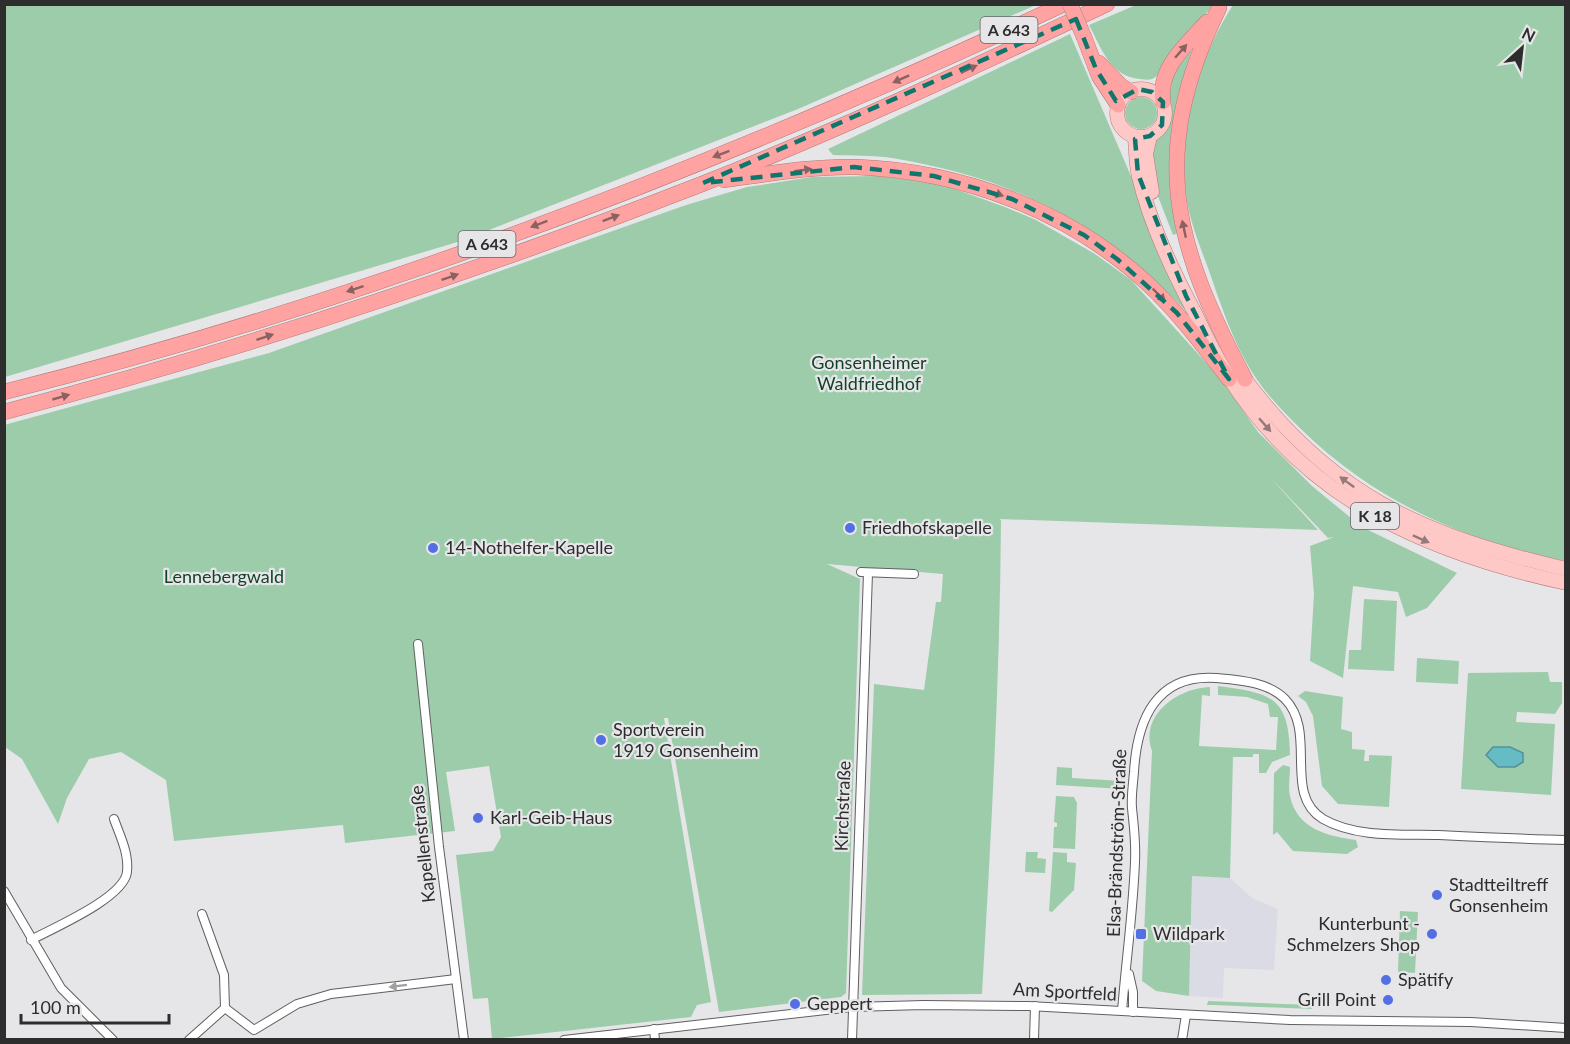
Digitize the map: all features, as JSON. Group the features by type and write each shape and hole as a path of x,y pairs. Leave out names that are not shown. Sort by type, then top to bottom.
{"highway":[{"name":"A 643","path":"4,392 218,333 497,241 807,121 1064,4"},
{"path":"1070,4 1099,76 1118,105"},
{"name":"A 643","path":"4,412 209,355 497,261 703,183 952,77 1107,4"},
{"path":"1163,102 1162,85 1169,67 1220,6"},
{"path":"1220,6 1194,66 1181,111 1177,163 1178,198 1185,236 1202,290 1245,380"},
{"path":"1084,37 1107,73 1131,92"},
{"path":"703,183 813,168 854,167 934,176 1012,199 1049,215 1118,259 1177,314 1229,379"}],"main road":[{"path":"1150,136 1135,137 1122,128 1118,121 1118,105 1131,92 1138,89 1152,92 1163,102 1165,110 1162,125 1150,136 1146,154 1157,207 1205,318 1245,380"},
{"path":"1135,137 1138,174 1154,223 1186,296 1229,379"},
{"name":"K 18","path":"1229,379 1266,426 1292,454 1313,473 1366,511 1449,551 1566,583"},
{"name":"K 18","path":"1245,380 1301,445 1373,500 1454,539 1566,569"}],"street":[{"name":"Kirchstraße","path":"852,1040 864,573 914,574"},
{"name":"Kapellenstraße","path":"418,644 464,1040"},
{"name":"Elsa-Brändström-Straße","path":"1122,1011 1128,969 1137,832 1132,807 1139,732 1154,702 1166,691 1184,681 1202,677 1239,680 1276,692 1286,700 1300,725 1302,788 1309,805 1322,818 1343,828 1375,832 1566,840"},
{"path":"31,940 109,897 122,886 127,874 127,854 114,819"},
{"path":"4,891 61,988 102,1036 113,1040"},
{"path":"202,914 224,975 225,1008"},
{"name":"Elsa-Brändström-Straße","path":"1128,969 1133,992 1133,1012"},
{"path":"254,1030 297,1005 331,994 456,979"},
{"name":"Am Sportfeld","path":"564,1040 852,1007 1035,1006 1290,1020 1471,1022 1566,1028"},
{"path":"1034,1040 1035,1006"},
{"path":"225,1008 254,1030"},
{"path":"189,1040 225,1008"},
{"path":"1182,1040 1186,1015"},
{"path":"654,1029 655,1040"},
{"path":"253,1040 254,1030"}],"highlighted area":[{"path":"1076,19 1096,69 1116,101 1138,89 1152,92 1163,102 1162,125 1150,136 1135,139 1138,174 1186,296 1229,379 1177,313 1117,259 1084,235 1012,199 934,176 854,167 703,183"}],"shaded area":[{"path":"1192,876 1230,878 1252,898 1278,909 1274,970 1224,968 1223,998 1189,996"}],"green space":[{"path":"4,5 1036,5 798,109 461,241 5,377"},
{"path":"1136,5 1213,5 1158,75 1147,80 1130,77 1114,67 1089,25"},
{"path":"1233,5 1565,5 1565,561 1528,553 1457,530 1391,498 1360,478 1302,430 1271,398 1251,370 1229,326 1195,231 1187,203 1184,170 1184,145 1193,95 1210,48"},
{"path":"1070,34 1188,309 1186,311 1121,252 1088,229 1016,192 936,167 885,157 833,155 828,149"},
{"path":"1189,51 1191,52 1178,95 1171,143 1178,233 1173,235 1154,186 1151,159 1155,142 1171,120 1169,79"},
{"path":"1141,97 1152,102 1157,113 1152,124 1141,129 1130,124 1125,113 1130,102"},
{"path":"879,176 941,184 1005,207 1036,220 1095,254 1131,280 1220,378 1258,432 1312,486 1362,527 1457,573 1427,608 1406,617 1398,592 1353,586 1343,678 1310,661 1314,594 1310,546 1334,537 1328,538 1267,474 1318,530 999,519 1001,520 997,698 982,994 862,995 874,684 924,690 936,602 941,602 943,574 827,564 860,579 846,993 841,997 719,1012 668,718 664,718 711,1002 697,1005 691,1017 492,1039 488,998 473,999 456,855 493,851 501,837 489,766 446,772 455,831 345,843 343,825 174,841 166,780 121,752 89,759 67,798 58,824 22,759 5,747 4,425 269,353 686,205 747,187 812,177"},
{"path":"1364,599 1397,601 1394,671 1348,669 1349,650 1361,650"},
{"path":"1417,658 1459,661 1458,684 1416,682"},
{"path":"1548,672 1550,682 1562,682 1562,703 1555,714 1517,712 1516,722 1555,724 1551,795 1461,789 1468,673"},
{"path":"1218,686 1252,692 1274,701 1286,721 1290,755 1272,762 1266,773 1259,773 1259,754 1253,754 1253,757 1233,757 1230,878 1192,876 1189,996 1156,991 1142,981 1152,751 1149,738 1156,715 1164,706 1186,692 1210,687 1210,696 1202,695 1199,746 1276,750 1278,717 1270,717 1268,704 1247,697 1218,695"},
{"path":"1305,691 1343,697 1341,729 1352,732 1352,749 1365,750 1364,761 1369,761 1369,755 1392,756 1389,807 1338,804 1322,786 1313,716 1306,702 1298,696"},
{"path":"1283,765 1290,767 1290,796 1299,816 1306,823 1324,833 1356,840 1358,847 1347,854 1293,851 1277,832 1273,835 1274,773"},
{"path":"1057,767 1072,768 1072,778 1122,781 1122,789 1056,785"},
{"path":"1056,796 1074,797 1077,803 1075,849 1053,848 1054,827 1057,827 1057,823 1054,822"},
{"path":"1026,852 1038,852 1037,858 1046,859 1045,873 1025,872"},
{"path":"1053,852 1067,853 1067,862 1076,863 1074,890 1052,912 1049,911"},
{"path":"1400,911 1418,912 1415,973 1398,972"},
{"path":"1208,1001 1312,1005 1312,1009 1207,1005"}],"water":[{"path":"1493,747 1510,747 1523,753 1523,762 1515,767 1498,767 1486,755"}],"place":[{"name":"Friedhofskapelle","path":"850,528"},
{"name":"14-Nothelfer-Kapelle","path":"433,548"},
{"name":"Sportverein 1919 Gonsenheim","path":"601,740"},
{"name":"Karl-Geib-Haus","path":"478,818"},
{"name":"Stadtteiltreff Gonsenheim","path":"1437,895"},
{"name":"Wildpark","path":"1141,934"},
{"name":"Kunterbunt - Schmelzers Shop","path":"1432,934"},
{"name":"Spätify","path":"1386,980"},
{"name":"Grill Point","path":"1388,1000"},
{"name":"Geppert","path":"795,1004"}],"park label":[{"name":"Gonsenheimer Waldfriedhof","path":"869,373"},
{"name":"Lennebergwald","path":"224,577"}]}
